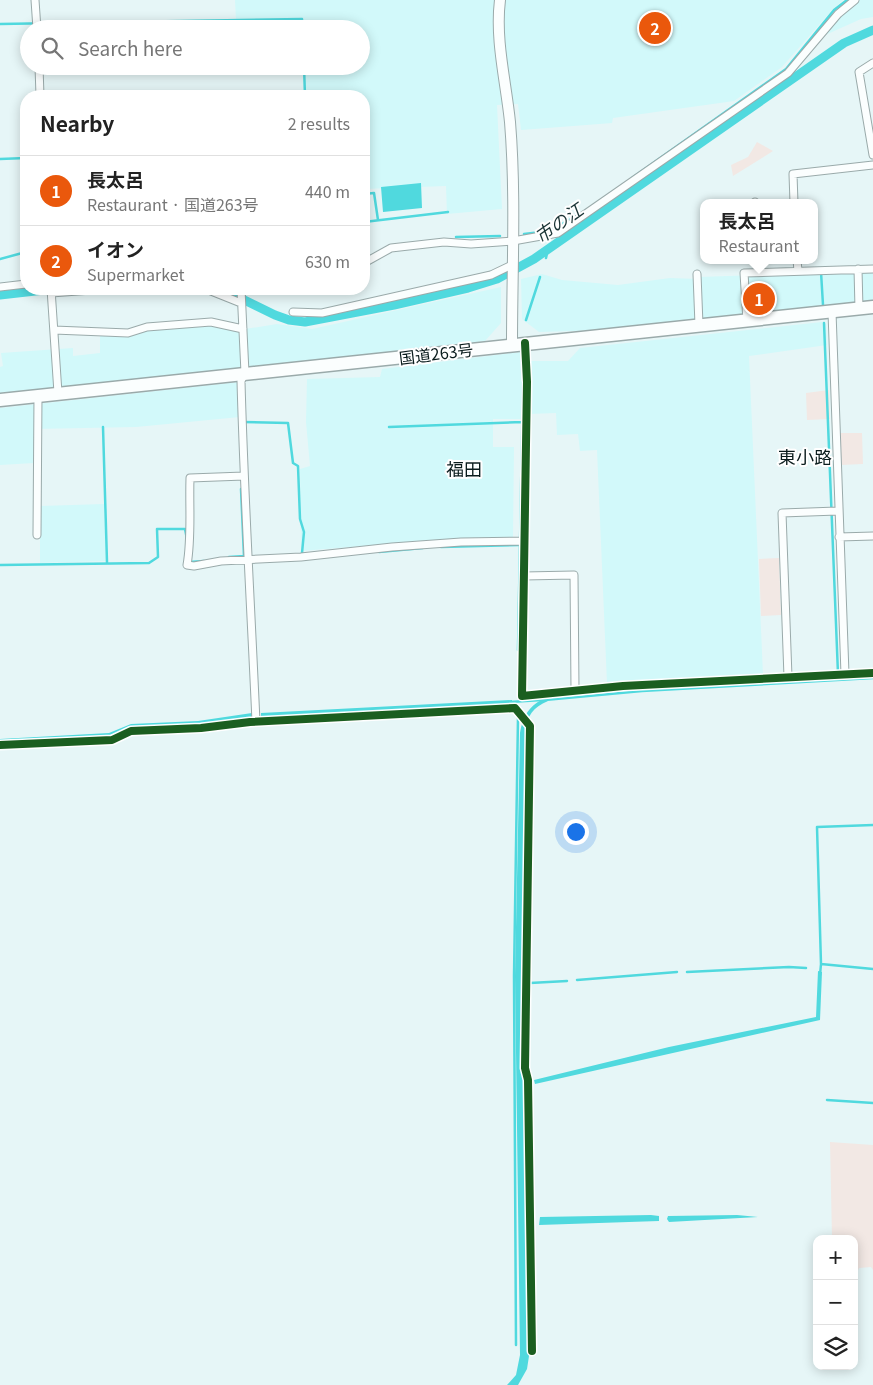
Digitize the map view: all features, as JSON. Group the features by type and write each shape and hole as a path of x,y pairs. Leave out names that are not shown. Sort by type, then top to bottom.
{"highway":[{"name":"国道263号","path":"0,400 873,307"}],"street":[{"path":"35,0 36,20"},
{"path":"500,0 501,50 510,123 513,241 512,344"},
{"path":"370,260 391,248 444,242 471,244 513,241 558,233 788,73 838,14 855,0"},
{"path":"873,63 859,72 873,156"},
{"path":"39,75 40,90"},
{"path":"794,199 793,174 873,165"},
{"path":"797,264 798,271"},
{"path":"293,312 322,313 491,275 512,265"},
{"path":"858,269 859,309"},
{"path":"747,321 744,273 873,269"},
{"path":"697,274 699,326"},
{"path":"0,287 20,285"},
{"path":"51,295 58,393"},
{"path":"221,295 241,303"},
{"path":"241,295 245,374 241,381 241,477 248,559 256,717"},
{"path":"832,312 833,511 839,537 840,674"},
{"path":"54,330 128,333 147,327 211,322 243,329"},
{"path":"525,343 520,541 524,576 522,696 575,690 873,673"},
{"path":"37,535 38,396"},
{"path":"241,477 190,478 190,547 187,565 194,566 248,559 452,543 520,541"},
{"path":"788,677 782,513 833,511"},
{"path":"839,537 873,536"},
{"path":"524,576 574,575 575,690"},
{"path":"0,745 112,740 131,731 201,728 256,717 515,708 530,726 525,1068 528,1083 532,1351"}],"shaded area":[{"path":"235,0 843,0 782,67 734,101 613,118 612,123 521,130 518,104 497,105 502,209 447,214 446,186 370,189 370,90 306,90 305,75 370,75 370,20 303,20 303,18 236,20"},
{"path":"859,0 873,0 873,17 861,19 823,36 841,14"},
{"path":"757,142 773,151 733,176 731,165 748,157"},
{"path":"873,271 873,302 607,330 539,332 522,319 521,279 542,274 562,280 618,285 670,278 699,279 699,277"},
{"path":"501,287 501,323 485,341 407,351 0,393 0,367 3,366 1,353 73,348 73,356 100,353 100,331 128,334 143,328 211,323 239,330 277,324 312,329"},
{"path":"822,322 826,324 827,345 749,356 763,675 607,683 597,450 580,451 578,434 557,435 556,413 528,414 530,361 568,361 580,348"},
{"path":"521,352 523,419 493,419 493,447 514,447 513,537 460,538 301,551 300,469 310,466 306,422 307,379 380,377 382,369"},
{"path":"239,382 240,417 136,427 34,429 34,463 0,465 0,408"},
{"path":"829,390 830,419 807,420 806,393"},
{"path":"840,433 862,433 863,464 841,465"},
{"path":"104,504 106,561 40,563 40,506"},
{"path":"779,558 781,615 761,616 759,559"},
{"path":"830,1142 873,1145 873,1270 871,1267 859,1268 858,1270 858,1235 832,1235"}],"water":[{"path":"421,183 422,208 383,212 381,187"},
{"path":"546,698 548,701 538,706 527,721 525,732 522,1068 525,1084 529,1356 527,1369 518,1385 507,1385 516,1375 520,1355 515,976 520,733 528,712 535,704"},
{"path":"512,700 512,704 261,717 261,713"},
{"path":"252,713 252,718 201,725 129,729 110,735 0,742 0,739 109,733 131,724 198,721"},
{"path":"818,971 822,972 820,1020 535,1084 534,1080 669,1047 816,1017"},
{"path":"737,1215 758,1217 669,1222 667,1219 668,1216"},
{"path":"659,1216 659,1221 539,1225 540,1217"}],"waterway":[{"path":"632,178 786,69 834,10 847,0"},
{"path":"242,20 302,20"},
{"path":"0,24 20,24"},
{"name":"市の江","path":"234,295 275,315 289,320 305,322 394,305 468,288 497,279 534,259 844,43 873,30"},
{"path":"304,75 305,90"},
{"path":"0,159 20,158"},
{"path":"370,193 374,193 378,220"},
{"path":"370,221 448,212"},
{"path":"524,234 549,231 578,215"},
{"path":"456,237 500,236"},
{"name":"市の江","path":"546,258 548,249"},
{"path":"0,259 20,254"},
{"path":"821,272 823,305"},
{"path":"526,320 540,277"},
{"name":"市の江","path":"0,295 20,293"},
{"path":"824,323 838,674"},
{"path":"518,650 523,382"},
{"path":"243,422 288,423 293,463 298,466 300,519 304,532 302,553 304,555"},
{"path":"389,427 522,422"},
{"path":"103,427 107,562"},
{"path":"229,557 244,556 241,489"},
{"path":"0,565 149,563 158,557 157,529 185,529 187,539"},
{"path":"441,547 518,545"},
{"path":"379,552 423,548"},
{"path":"189,562 204,561"},
{"path":"545,700 642,691 873,678"},
{"path":"510,702 542,700"},
{"path":"516,1345 514,976 518,717"},
{"path":"821,964 817,827 873,825"},
{"path":"820,975 821,964 873,969"},
{"path":"687,972 789,967 806,968"},
{"path":"577,980 677,972"},
{"path":"530,983 567,981"},
{"path":"827,1100 873,1103"}],"cycle path":[{"path":"525,343 527,382 522,696 623,686 873,673"},
{"path":"0,745 112,740 131,731 201,728 250,722 515,708 530,726 525,1068 528,1080 532,1351"}],"place":[{"name":"イオン","path":"655,28"},
{"name":"長太呂","path":"759,299"}],"district":[{"name":"東小路","path":"805,456"},
{"name":"福田","path":"464,468"}]}
